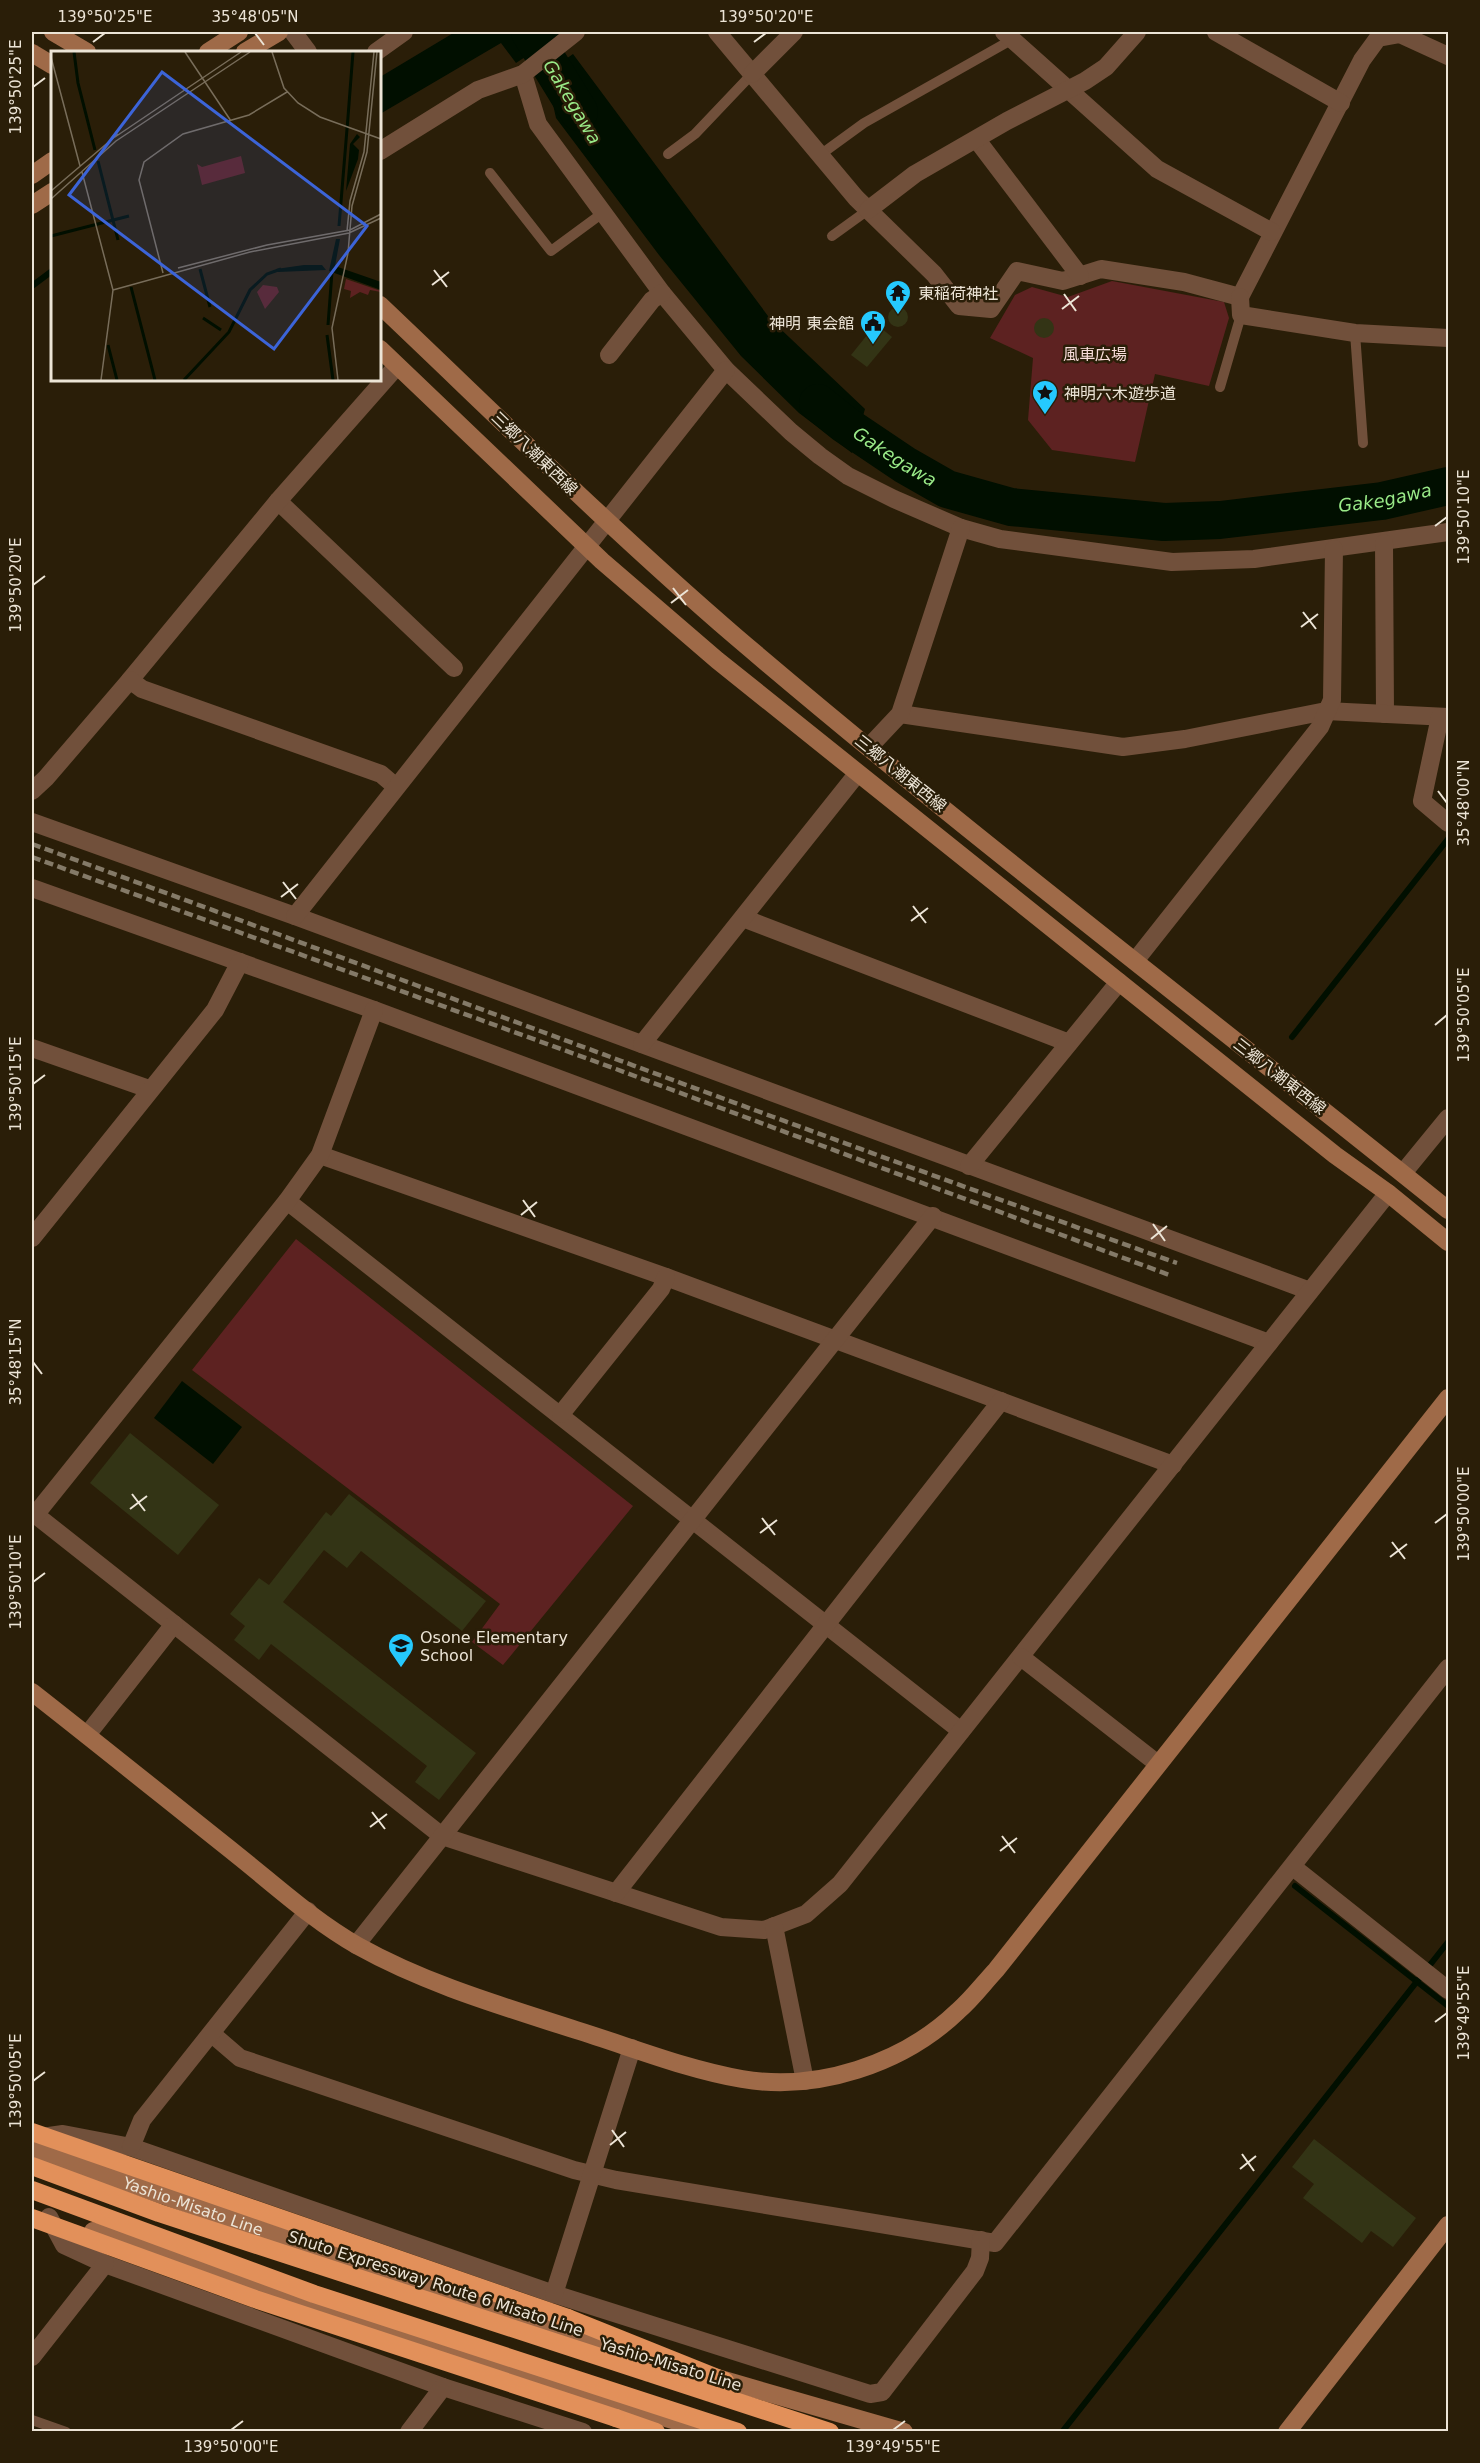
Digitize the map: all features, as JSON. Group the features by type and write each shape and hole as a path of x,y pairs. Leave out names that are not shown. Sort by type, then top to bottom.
{"highway":[{"path":"32,2132 568,2318 725,2381"},
{"name":"Shuto Expressway Route 6 Misato Line","path":"32,2166 159,2213 830,2432"},
{"path":"32,2190 314,2294 738,2432"},
{"path":"37,2214 110,2248 384,2343 656,2432"}],"street":[{"path":"52,32 85,51"},
{"path":"209,51 235,32"},
{"path":"247,51 279,32"},
{"path":"293,32 307,51"},
{"path":"377,51 404,32"},
{"path":"717,32 868,210 934,274 959,306 991,309 1017,271 1063,281 1101,269 1184,282 1240,306 1355,333 1449,338"},
{"path":"752,74 794,32"},
{"path":"868,210 915,174 1068,88 1085,81 1106,67 1137,32"},
{"path":"1216,32 1341,103"},
{"path":"1240,306 1272,232 1362,60 1377,39 1388,34 1400,34 1449,56"},
{"path":"1009,35 1157,169 1272,232"},
{"path":"381,150 478,90 523,74 571,36"},
{"path":"32,53 51,64"},
{"path":"523,74 538,124 662,293 726,370 791,432 848,476 961,528 1000,539 1172,562 1254,559 1384,543 1449,532"},
{"path":"977,140 1080,276"},
{"path":"32,175 51,162"},
{"path":"32,205 51,193"},
{"path":"609,355 652,300 662,293"},
{"name":"三郷八潮東西線","path":"381,306 607,522 735,635 869,747 1135,962 1449,1210"},
{"name":"三郷八潮東西線","path":"381,349 587,547 717,660 1335,1155 1388,1193 1449,1242"},
{"path":"32,791 39,778 130,680 278,501 397,366"},
{"path":"294,916 726,370"},
{"path":"278,501 454,668"},
{"path":"869,747 900,714 961,528"},
{"path":"1384,543 1385,714"},
{"path":"1135,962 1320,727 1332,700 1334,549"},
{"path":"130,680 142,689 381,774 395,786"},
{"path":"900,714 1123,747 1185,739 1326,711 1444,717 1422,801 1449,823"},
{"path":"642,1044 857,774"},
{"path":"32,822 294,916 1310,1292"},
{"path":"32,888 374,1010 933,1216 1269,1343"},
{"path":"743,918 1069,1043"},
{"path":"32,1238 149,1089 215,1010 240,962"},
{"path":"969,1166 1119,982"},
{"path":"374,1010 320,1155 287,1201 33,1514 442,1836 721,1927 764,1930 806,1914 840,1884 1388,1193"},
{"path":"32,1048 149,1089"},
{"path":"1403,1173 1449,1118"},
{"path":"320,1155 666,1277 836,1342 1173,1465"},
{"path":"287,1201 962,1731"},
{"path":"356,1945 836,1342 933,1216"},
{"path":"561,1414 661,1289 666,1277"},
{"path":"32,1692 308,1911 356,1945 408,1971 478,1999 694,2069 744,2080 794,2083 840,2075 892,2056 922,2039 958,2012 996,1970 1449,1398"},
{"path":"616,1893 1001,1401"},
{"path":"87,1735 174,1624"},
{"path":"1021,1657 1158,1764"},
{"path":"212,2034 240,2058 592,2174 995,2243 1449,1668"},
{"path":"1293,1867 1449,1990"},
{"path":"131,2147 142,2120 308,1911"},
{"path":"774,1926 805,2081"},
{"path":"554,2294 632,2048"},
{"path":"32,2139 63,2134 131,2147 301,2208 554,2294 870,2394 882,2392 975,2271 980,2258 981,2240"},
{"name":"Yashio-Misato Line","path":"32,2149 327,2254 495,2310 725,2381 904,2432"},
{"path":"301,2208 327,2254"},
{"path":"37,2214 64,2245 105,2264 443,2387 583,2432"},
{"path":"37,2214 459,2357 710,2432"},
{"path":"1287,2432 1449,2225"},
{"path":"32,2357 105,2264"},
{"path":"409,2432 443,2387"}],"lane":[{"path":"820,155 864,123 1009,35"},
{"path":"668,154 695,134 752,74"},
{"path":"490,173 551,251 604,212"},
{"path":"832,236 868,210"},
{"path":"1220,387 1240,306"},
{"path":"1355,333 1363,443"},
{"path":"32,2420 66,2432"}],"green space":[{"name":"風車広場","path":"1112,281 1224,302 1229,318 1209,386 1155,374 1135,462 1052,450 1028,420 1033,358 990,338 1015,295 1032,287 1068,297"},
{"path":"296,1239 633,1506 503,1665 472,1642 500,1604 192,1370"}],"water":[{"path":"455,32 563,32 516,63 501,43 381,113 381,76"},
{"path":"573,54 771,320 865,409 852,453 799,413 741,356 659,255 556,118 546,73"},
{"path":"182,1381 242,1427 213,1464 154,1418"}],"building":[{"path":"898,307 905,310 908,317 905,324 898,327 891,324 888,317 891,310"},
{"path":"1044,318 1051,321 1054,328 1051,335 1044,338 1037,335 1034,328 1037,321"},
{"path":"876,324 892,337 867,367 851,355"},
{"path":"130,1433 219,1505 178,1555 90,1483"},
{"path":"349,1494 486,1601 462,1631 361,1551 347,1568 324,1550 283,1602 476,1753 439,1800 415,1782 427,1766 271,1644 259,1660 234,1640 245,1626 230,1614 259,1578 269,1585 326,1512 331,1516"},
{"path":"1314,2139 1416,2218 1393,2247 1371,2231 1362,2243 1303,2198 1314,2184 1292,2167"}],"waterway":[{"name":"Gakegawa","path":"530,32 579,112"},
{"path":"32,286 51,272"},
{"name":"Gakegawa","path":"818,403 844,424 905,465 947,489 1011,507 1164,522 1220,520 1382,501 1448,486"},
{"path":"1292,1037 1448,839"},
{"path":"1295,1886 1448,2006"},
{"path":"1062,2432 1448,1942"}],"railway":[{"path":"32,844 890,1160 1177,1263"},
{"path":"32,857 616,1069 1172,1276"}],"place":[{"name":"東稲荷神社","path":"898,316"},
{"name":"神明 東会館","path":"873,346"},
{"name":"神明六木遊歩道","path":"1045,416"},
{"name":"Osone Elementary School","path":"401,1669"}]}
